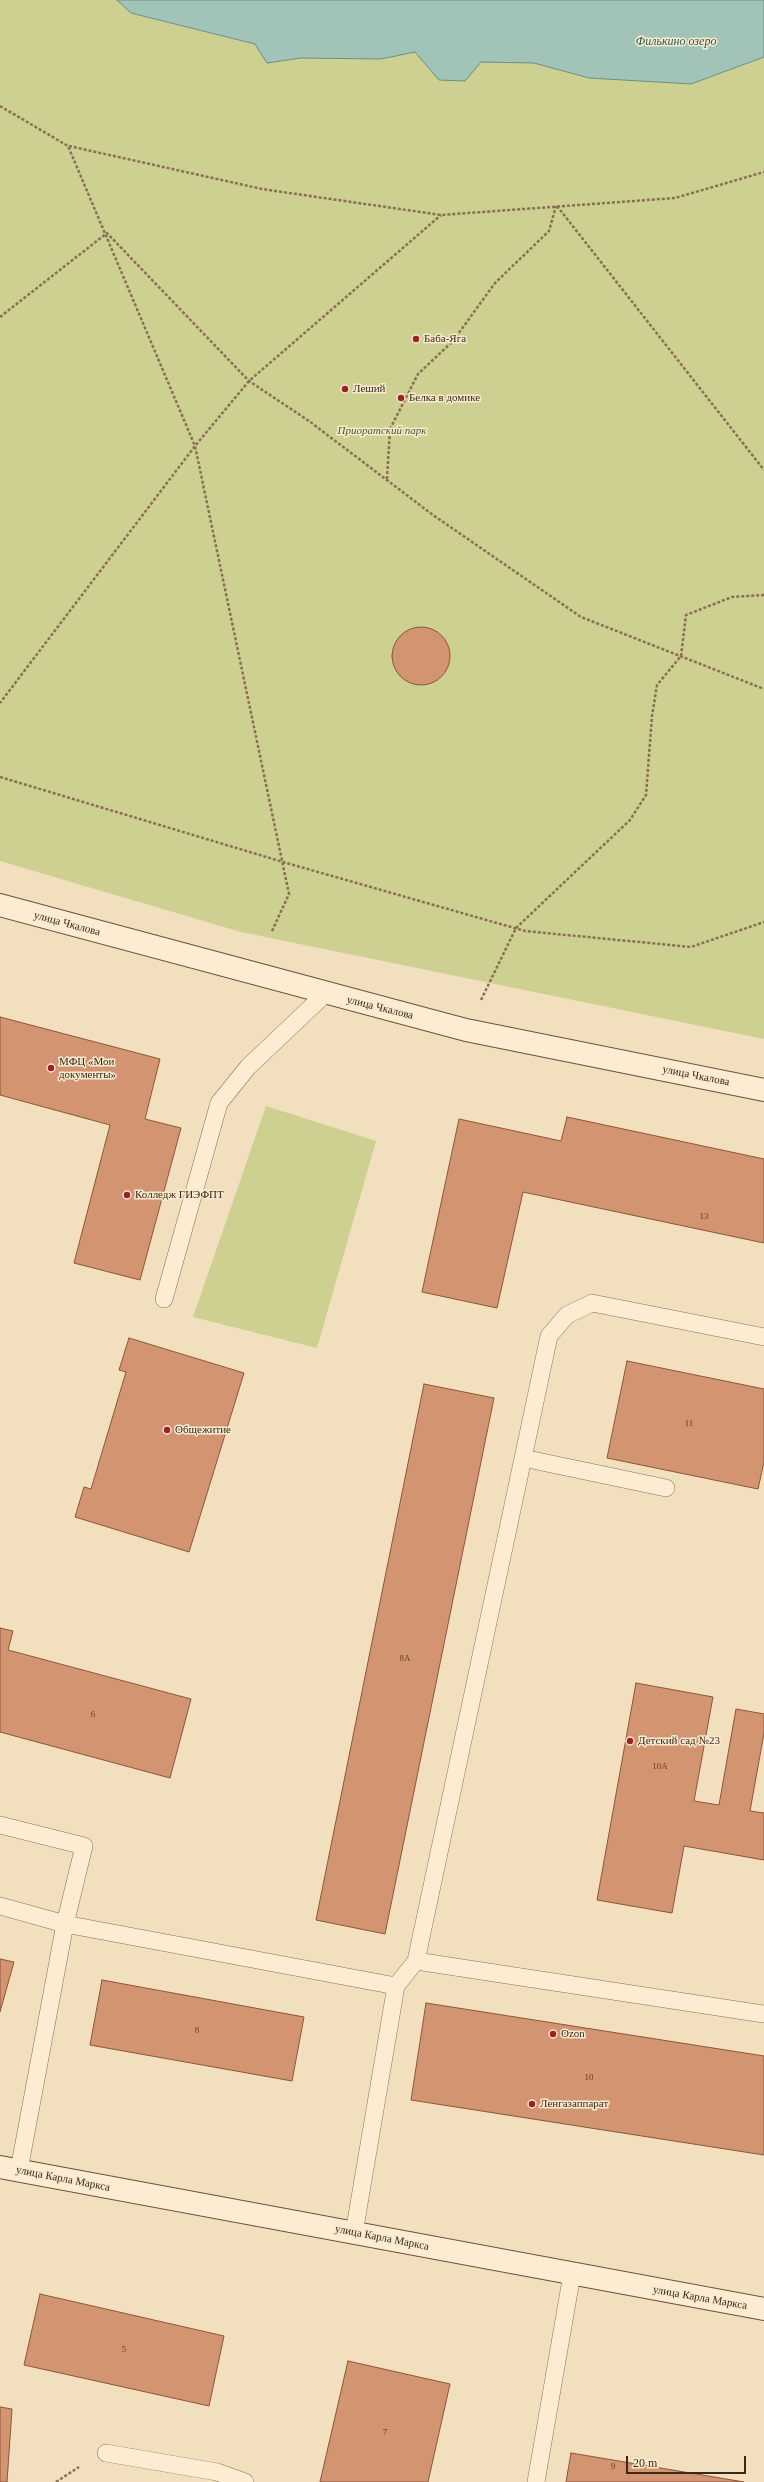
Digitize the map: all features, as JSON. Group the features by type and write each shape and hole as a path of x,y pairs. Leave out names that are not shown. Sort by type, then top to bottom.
{"main road":[{"name":"улица Чкалова","path":"0,905 325,994 466,1030 764,1090"},
{"name":"улица Карла Маркса","path":"9,2168 764,2309"}],"lane":[{"path":"164,1299 219,1103 248,1067 325,994"},
{"path":"354,2233 396,1986 416,1961 549,1336 567,1315 592,1303 764,1337"},
{"path":"523,1458 666,1488"},
{"path":"0,1825 84,1846 9,2168"},
{"path":"0,1906 65,1924 396,1986"},
{"path":"416,1961 764,2014"},
{"path":"536,2482 572,2274"},
{"path":"106,2453 217,2472 245,2482"}],"path":[{"path":"0,106 68,146 262,189 441,214 675,198 764,172"},
{"path":"68,146 107,233 195,446 289,894 272,931"},
{"path":"557,206 764,470"},
{"path":"387,480 390,429 418,374 453,341 495,283 549,231 557,206"},
{"path":"0,703 195,446 249,381 441,214"},
{"path":"0,317 107,233"},
{"path":"107,233 249,381 309,420 433,515 581,617 764,689"},
{"path":"466,1030 516,928 630,820 646,795 656,685 682,656 686,615 732,596 764,595"},
{"path":"0,777 283,862 525,931 691,947 764,922"}],"green space":[{"name":"Приоратский парк","path":"0,0 764,0 764,1039 241,932 0,861"},
{"path":"266,1106 376,1141 317,1348 193,1317"}],"water":[{"name":"Филькино озеро","path":"117,0 764,0 764,57 691,84 589,78 534,63 481,62 465,81 439,80 415,52 381,59 301,58 267,63 255,44 131,13"}],"building":[{"path":"421,627 437,632 445,640 450,656 445,672 437,680 421,685 405,680 397,672 392,656 397,640 405,632"},
{"name":"Колледж ГИЭФПТ","path":"0,1017 160,1059 145,1119 181,1128 140,1280 74,1263 110,1125 0,1095"},
{"path":"567,1117 764,1159 764,1243 523,1192 497,1308 422,1292 459,1119 561,1141"},
{"name":"Общежитие","path":"129,1338 244,1373 189,1552 75,1517 84,1487 91,1489 126,1372 119,1370"},
{"path":"627,1361 764,1389 764,1462 758,1489 607,1458"},
{"path":"424,1384 494,1398 385,1934 316,1920"},
{"path":"0,1628 13,1631 8,1650 191,1699 170,1778 0,1732"},
{"path":"636,1683 713,1697 694,1801 719,1805 736,1709 764,1714 764,1733 750,1811 764,1813 764,1860 684,1846 672,1913 597,1900"},
{"path":"0,1959 14,1962 0,2012"},
{"path":"102,1980 304,2017 292,2081 90,2045"},
{"path":"426,2003 764,2056 764,2155 411,2100"},
{"path":"40,2294 224,2336 209,2406 24,2365"},
{"path":"348,2361 450,2384 428,2482 320,2482"},
{"path":"0,2407 12,2409 7,2482 0,2482"},
{"path":"571,2453 744,2482 566,2482"}],"place":[{"name":"Баба-Яга","path":"416,339"},
{"name":"Леший","path":"345,389"},
{"name":"Белка в домике","path":"401,398"},
{"name":"МФЦ «Мои документы»","path":"51,1068"},
{"name":"Колледж ГИЭФПТ","path":"127,1195"},
{"name":"Общежитие","path":"167,1430"},
{"name":"Детский сад №23","path":"630,1741"},
{"name":"Ozon","path":"553,2034"},
{"name":"Ленгазаппарат","path":"532,2104"}]}
